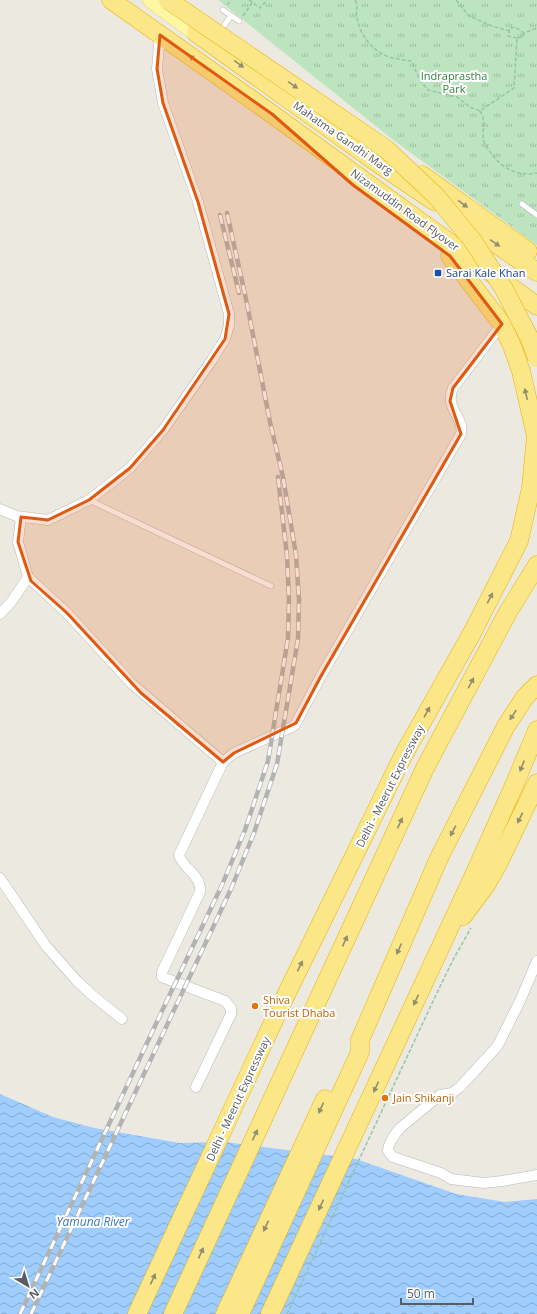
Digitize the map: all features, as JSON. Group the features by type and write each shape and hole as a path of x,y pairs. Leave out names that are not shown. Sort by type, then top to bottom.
{"highway":[{"path":"111,0 272,114 352,186 537,320"},
{"path":"168,0 386,149 537,258"},
{"name":"Mahatma Gandhi Marg","path":"196,33 376,162 537,272"},
{"name":"Nizamuddin Road Flyover","path":"272,114 537,306"},
{"path":"386,149 436,196 473,241 504,289 530,339 537,358"},
{"name":"Delhi - Meerut Expressway","path":"137,1314 283,1001 404,754 472,633 520,541 531,488 536,436 521,371 502,324 450,256"},
{"path":"173,1314 425,768 508,612 537,565"},
{"path":"240,1314 439,858 506,726 525,697 537,685"},
{"path":"270,1314 474,875 516,782 537,730"},
{"path":"444,940 486,885 498,864 537,783"},
{"path":"225,1314 356,1046"}],"main road":[{"name":"Mahatma Gandhi Marg","path":"151,0 196,33"}],"street":[{"path":"0,509 16,516 48,520 90,500 130,468 164,430 212,360 225,338 229,314 198,202 163,103 158,69 160,35"},
{"path":"196,1087 231,1014 231,1008 225,1001 163,978 162,975 200,892 199,882 181,861 179,855 223,762 234,753 294,726 296,723 321,676 461,434 462,429 450,401 450,394 453,388 502,324"},
{"path":"21,517 18,542 28,577 67,613 136,689 223,762"},
{"path":"0,614 12,601 28,577"},
{"path":"0,878 3,888 46,946 77,981 122,1019"},
{"path":"537,961 520,1001 498,1045 460,1087 452,1092 440,1094 400,1128 388,1147 388,1151 392,1157 440,1173 451,1179 484,1183 537,1175"}],"lane":[{"path":"223,10 239,21"},
{"path":"211,43 231,16"},
{"path":"522,204 537,215"},
{"path":"90,500 271,586"}],"path":[{"path":"249,0 260,8 267,0"},
{"path":"355,0 357,3 356,16 360,31 368,43 389,57 410,61 420,80 428,90 457,97 470,107 480,111 483,116 484,142 494,159 505,168 521,173 537,173"},
{"path":"456,0 469,16 492,26 509,31"},
{"path":"239,21 252,2"},
{"path":"524,33 514,27 510,28 508,36 517,38 522,37 524,33 537,28"},
{"path":"480,111 514,88 517,38"},
{"path":"287,1314 453,960 473,925"}],"highlighted area":[{"path":"160,35 272,114 353,185 450,256 502,324 453,388 450,401 461,434 321,676 296,723 234,753 223,762 141,693 67,613 31,581 18,542 21,517 48,520 89,500 130,468 163,430 225,339 229,314 198,202 163,103 157,69"}],"green space":[{"name":"Indraprastha Park","path":"218,0 537,0 537,245 392,139"}],"water":[{"name":"Yamuna River","path":"0,1094 53,1117 94,1128 180,1143 225,1142 356,1159 456,1194 505,1202 537,1199 537,1314 0,1314"}],"railway":[{"path":"31,1314 231,889 254,833 277,764 298,639 299,600 296,555 283,477 270,422 246,299 227,213"},
{"path":"220,215 239,293"},
{"path":"20,1314 222,885 245,830 268,761 288,638 289,600 287,556 278,477"}],"place":[{"name":"Sarai Kale Khan","path":"438,273"},
{"name":"Shiva Tourist Dhaba","path":"255,1006"},
{"name":"Jain Shikanji","path":"385,1098"}]}
